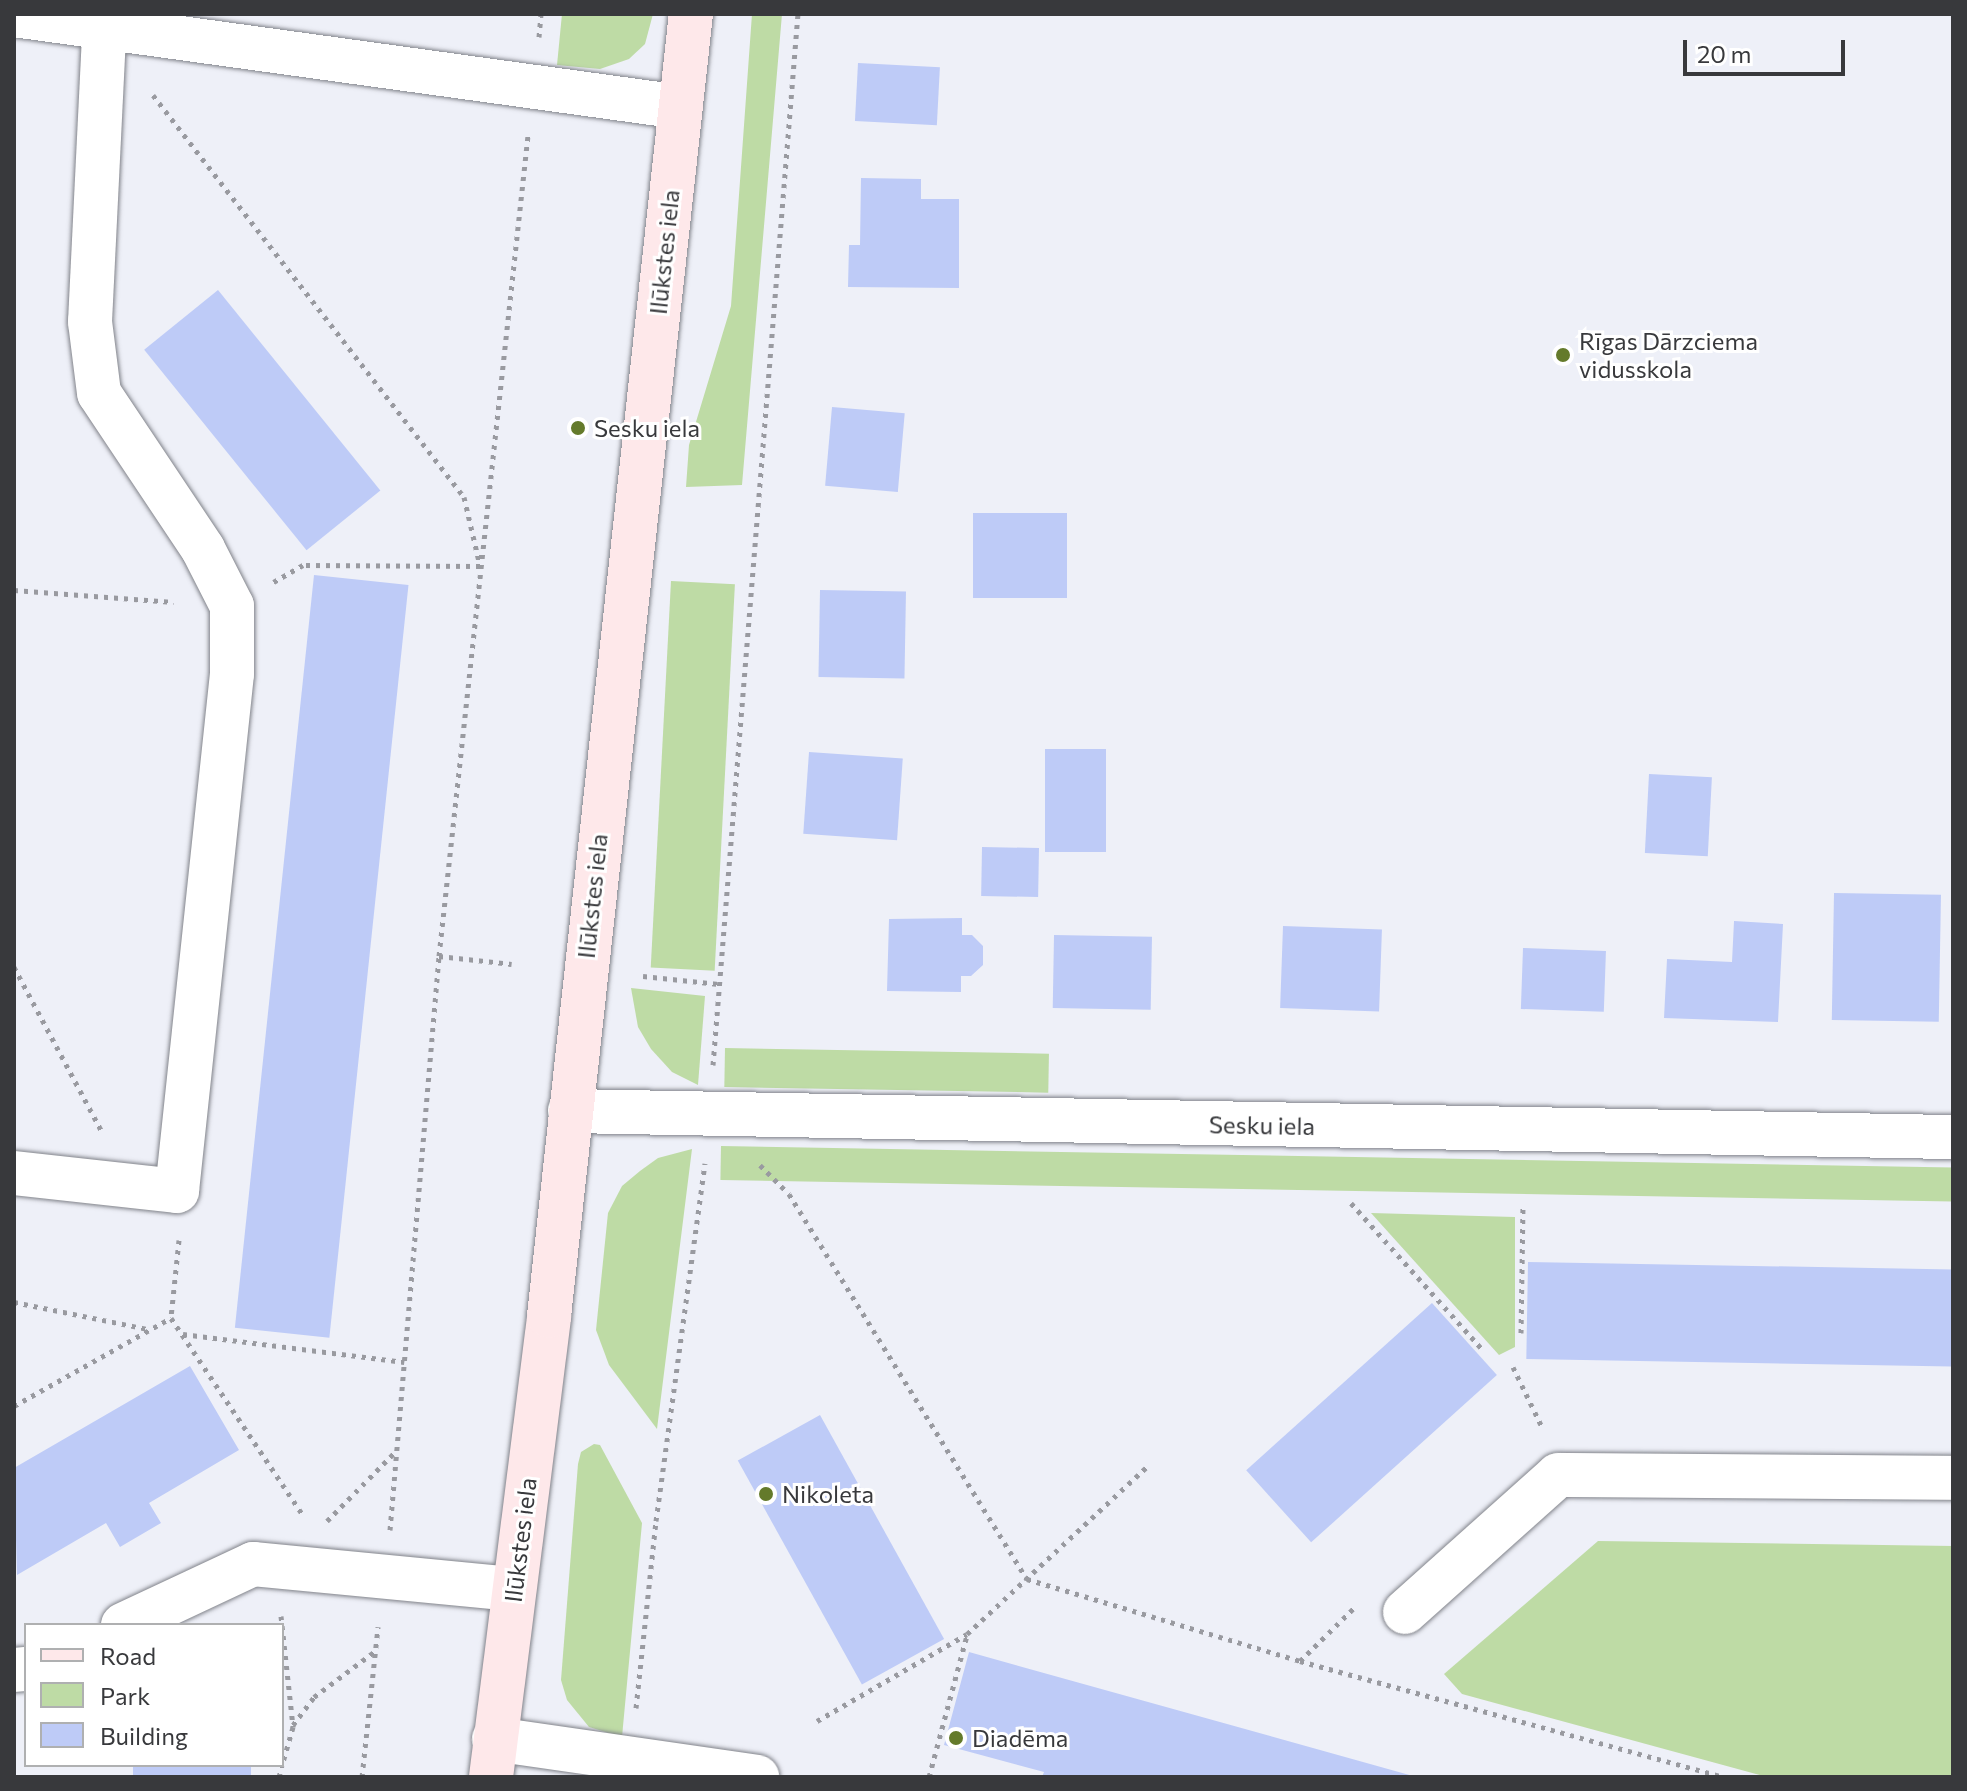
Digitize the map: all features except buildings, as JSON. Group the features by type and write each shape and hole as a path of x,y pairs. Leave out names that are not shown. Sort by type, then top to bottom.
{"street":[{"name":"Ilūkstes iela","path":"492,1758 570,1111 691,14"},
{"path":"14,15 104,31 680,107"},
{"path":"14,1173 177,1191 232,674 232,606 203,549 99,393 90,322 104,31"},
{"name":"Sesku iela","path":"570,1111 1953,1137"},
{"path":"1405,1612 1558,1475 1953,1478"},
{"path":"127,1623 253,1564 303,1555 386,1574 514,1589"},
{"path":"492,1758 631,1759 757,1777"}],"path":[{"path":"362,1777 386,1574 439,956 541,14"},
{"path":"631,1759 656,1521 710,1114 798,14"},
{"path":"104,31 464,497 480,566"},
{"path":"14,590 232,606 303,565 480,566"},
{"path":"439,956 512,964"},
{"path":"14,967 99,1119 117,1185"},
{"path":"643,976 719,984"},
{"path":"177,1191 179,1237 171,1318 303,1555 293,1727 284,1758"},
{"path":"789,1194 1027,1579 1300,1661 1724,1777"},
{"path":"1351,1203 1483,1350"},
{"path":"1521,1333 1523,1206"},
{"path":"14,1302 149,1329"},
{"path":"14,1406 171,1318"},
{"path":"181,1334 404,1362"},
{"path":"1513,1367 1546,1437"},
{"path":"303,1555 396,1450"},
{"path":"817,1721 967,1634 1149,1465"},
{"path":"929,1777 967,1634"},
{"path":"293,1727 314,1697 375,1651"}],"green space":[{"path":"562,14 653,14 645,44 629,59 600,69 557,65"},
{"path":"752,14 782,14 742,485 686,487 689,445 731,306"},
{"path":"671,581 735,584 715,971 651,967"},
{"path":"631,988 705,996 698,1085 672,1072 651,1049 638,1027"},
{"path":"725,1048 1049,1054 1048,1093 724,1087"},
{"path":"721,1146 1953,1168 1952,1201 720,1180"},
{"path":"692,1149 657,1429 609,1365 596,1330 608,1213 622,1186 640,1171 658,1158"},
{"path":"1371,1213 1515,1217 1515,1347 1499,1355"},
{"path":"594,1444 600,1445 642,1523 622,1737 589,1727 567,1700 561,1680 578,1464 581,1452"},
{"path":"1598,1541 1953,1546 1953,1777 1767,1777 1462,1694 1444,1674"}],"place":[{"name":"Rīgas Dārzciema vidusskola","path":"1563,355"},
{"name":"Sesku iela","path":"578,428"},
{"name":"Nikoleta","path":"766,1494"},
{"name":"Diadēma","path":"956,1738"}]}
